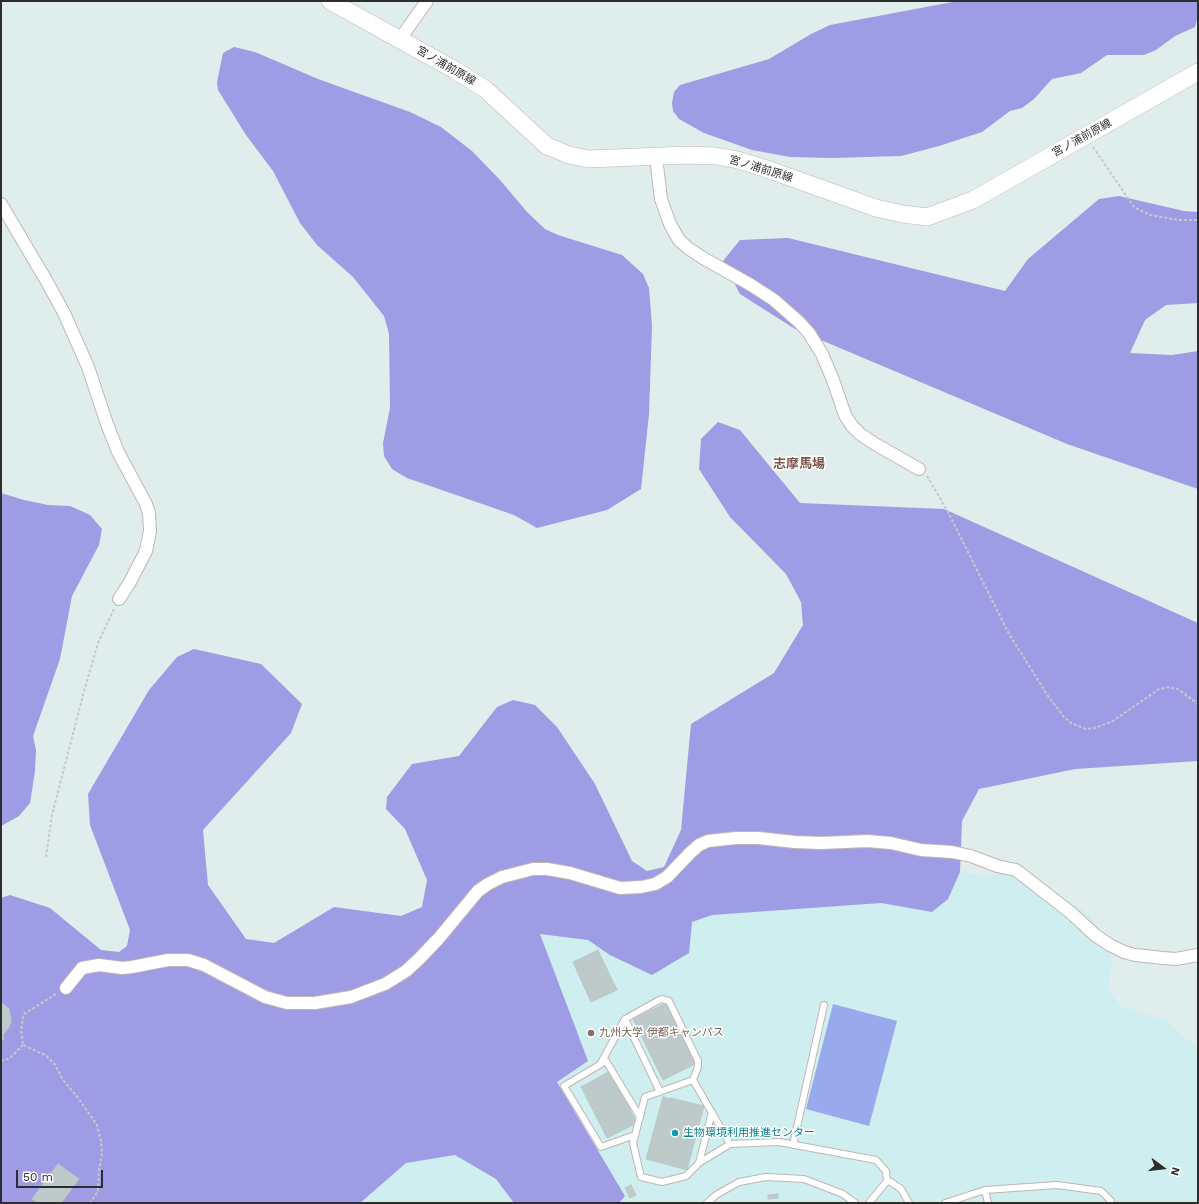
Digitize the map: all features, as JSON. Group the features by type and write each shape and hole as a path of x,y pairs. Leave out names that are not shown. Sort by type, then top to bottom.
{"main road":[{"name":"宮ノ浦前原線","path":"330,1 455,70 485,89 547,146 569,155 588,159 687,155 716,156 738,160 764,168 876,208 903,214 927,217 973,200 1198,72"}],"street":[{"path":"400,40 427,1"},
{"path":"656,157 661,198 670,224 679,240 703,258 751,285 774,300 799,322 809,333 822,354 845,415 852,426 860,434 875,444 919,469"},
{"path":"1,204 64,313 88,367 118,452 146,504 149,513 150,531 146,551 130,582 119,599"},
{"path":"66,988 82,968 99,965 122,968 168,960 188,960 204,965 265,997 287,1003 315,1003 351,997 385,984 406,971 429,948 478,891 502,877 533,869 547,869 570,873 620,888 641,887 655,884 667,877 700,845 708,841 736,838 758,838 821,843 867,840 891,843 921,850 952,852 971,856 997,866 1016,870 1064,907 1095,935 1124,952 1135,955 1176,959 1198,955"}],"lane":[{"path":"600,1064 625,1019 661,999 669,1001 698,1062 698,1067 692,1080 645,1097 633,1143 641,1177 662,1182 686,1176 699,1163 730,1144 779,1142 876,1160 886,1170 887,1181 869,1203"},
{"path":"793,1145 824,1005"},
{"path":"625,1019 660,1092"},
{"path":"635,1134 601,1146 564,1086 606,1061 640,1117"},
{"path":"692,1080 730,1144"},
{"path":"699,1163 712,1112"},
{"path":"707,1203 738,1182 766,1177 804,1179 843,1194 855,1203"},
{"path":"887,1181 901,1189 909,1203"},
{"path":"945,1203 985,1190 1057,1186 1101,1191 1111,1201 1111,1203"},
{"path":"985,1190 988,1203"}],"path":[{"path":"1085,136 1134,207 1150,215 1178,220 1198,220"},
{"path":"919,469 929,478 948,512 1009,634 1048,696 1064,717 1071,723 1086,729 1095,728 1113,721 1159,689 1169,687 1178,689 1198,704"},
{"path":"46,857 52,815 85,687 98,643 119,599"},
{"path":"23,1045 21,1030 24,1014 66,988"},
{"path":"1,1061 10,1058 23,1045"},
{"path":"23,1045 45,1055 54,1062 63,1080 84,1105 97,1125 101,1141 102,1154 99,1170 98,1191 90,1203"}],"shaded area":[{"path":"958,1 1198,1 1198,17 1195,27 1175,36 1156,50 1144,55 1107,55 1081,73 1052,79 1034,99 1022,108 1010,111 982,132 939,146 901,156 832,158 790,157 752,150 704,133 679,119 673,111 672,103 674,92 680,85 769,59 811,34 830,25"},
{"path":"234,47 255,52 318,79 410,112 441,127 472,151 500,180 527,212 545,229 558,235 622,255 643,274 649,288 652,326 649,414 641,489 607,510 537,528 514,515 407,478 392,469 384,456 383,443 390,408 389,334 384,316 353,277 317,245 300,223 273,171 246,135 218,90 217,82 223,53"},
{"path":"1119,196 1184,211 1198,212 1198,303 1166,305 1145,320 1130,353 1172,355 1198,351 1198,489 1067,444 795,329 740,294 723,261 740,240 788,238 1005,291 1028,259 1099,199"},
{"path":"718,422 740,430 800,503 944,509 1198,623 1198,761 1075,769 979,789 962,821 960,872 948,899 932,912 881,903 712,915 692,922 689,953 652,975 610,955 588,940 540,934 588,1061 557,1082 625,1196 619,1203 514,1203 496,1179 455,1155 406,1163 360,1203 1,1203 1,898 10,895 50,908 101,950 119,952 127,946 130,930 90,825 88,794 149,690 177,657 194,649 261,664 302,704 291,733 203,830 208,885 246,939 274,943 334,907 401,916 422,907 427,880 405,829 386,809 387,797 412,764 459,756 497,707 513,700 535,705 557,727 595,784 632,861 647,871 664,867 681,830 691,724 774,673 803,625 801,602 786,574 730,517 699,469 701,439"},
{"path":"1,493 48,505 70,506 90,515 102,529 99,545 72,596 60,659 33,736 36,750 35,771 30,803 19,816 1,826"},
{"name":"九州大学 伊都キャンパス","path":"958,871 984,876 1011,873 1042,885 1089,914 1102,935 1112,961 1108,988 1120,1006 1165,1020 1198,1047 1198,1203 1,1203 1,924 40,949 206,959 602,880"},
{"path":"833,1004 897,1021 869,1126 806,1109"}],"building":[{"path":"598,950 617,990 591,1002 573,962"},
{"path":"1,1002 9,1009 11,1021 9,1027 3,1035 4,1039 1,1041"},
{"path":"666,1003 695,1064 663,1080 633,1019"},
{"path":"610,1071 637,1123 607,1138 581,1087"},
{"name":"生物環境利用推進センター","path":"663,1097 704,1106 687,1170 646,1159"},
{"path":"58,1164 79,1179 61,1203 38,1203 32,1199"},
{"path":"631,1185 636,1195 630,1198 625,1188"},
{"path":"778,1194 778,1198 768,1199 768,1195"}],"place":[{"name":"九州大学 伊都キャンパス","path":"591,1033"},
{"name":"生物環境利用推進センター","path":"675,1133"}],"district":[{"name":"志摩馬場","path":"799,464"}]}
